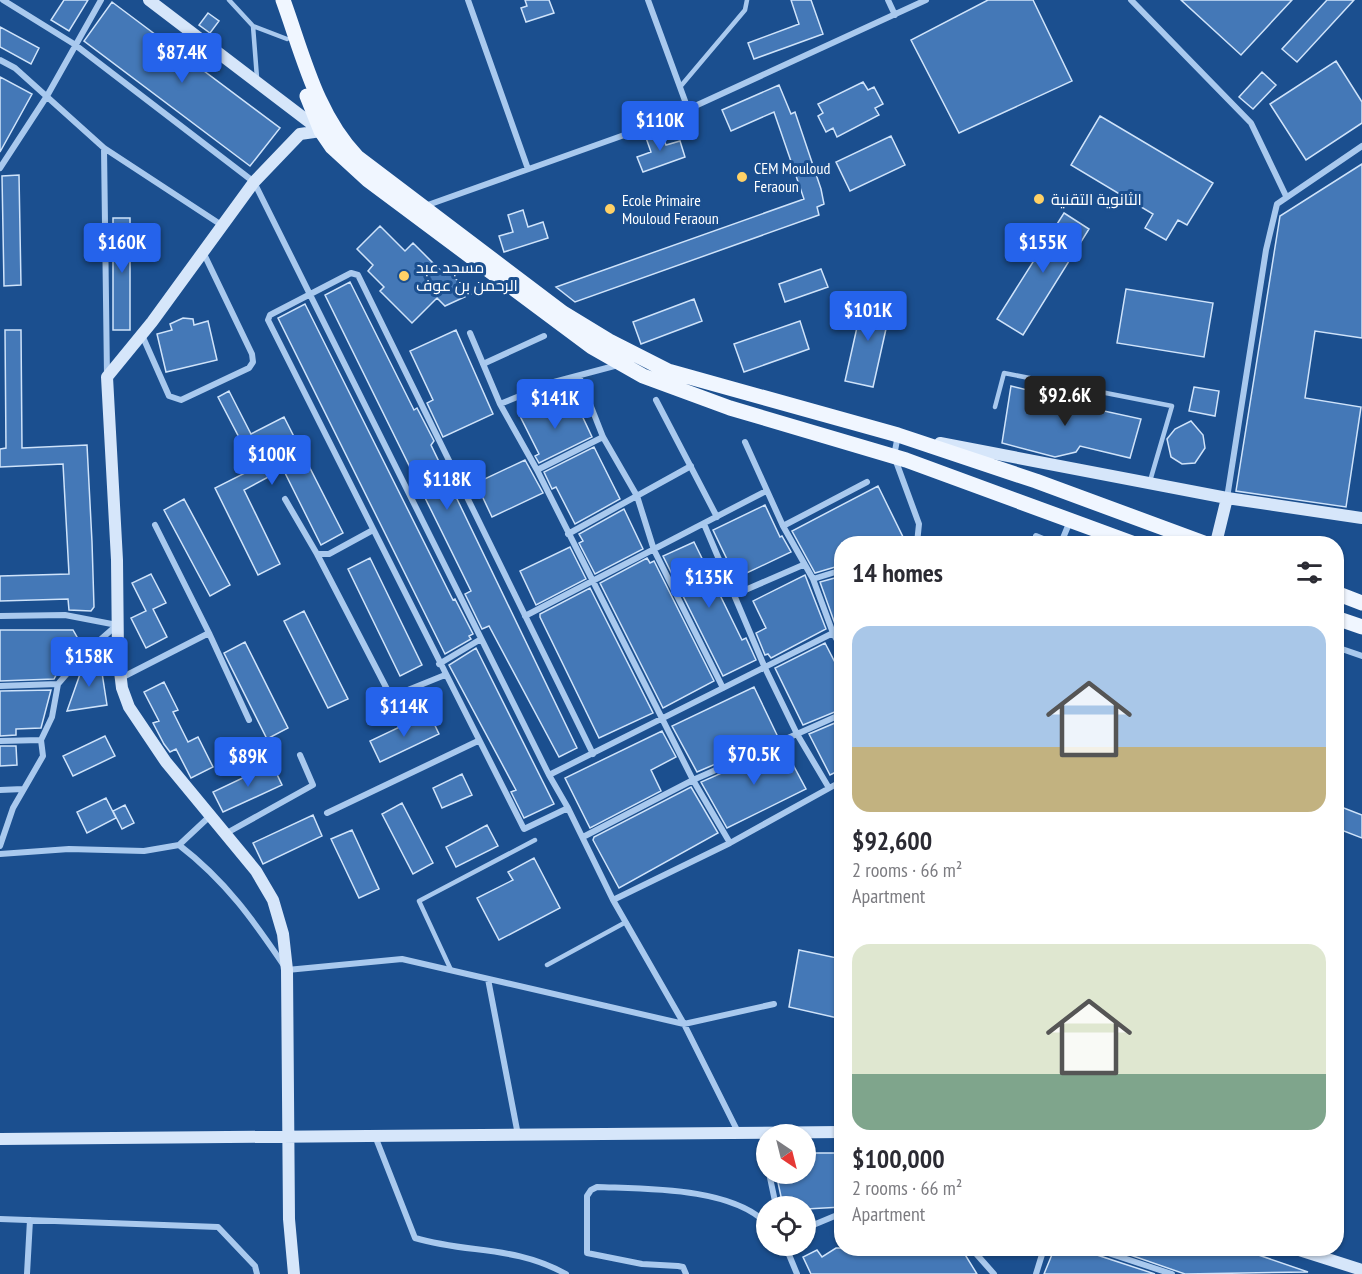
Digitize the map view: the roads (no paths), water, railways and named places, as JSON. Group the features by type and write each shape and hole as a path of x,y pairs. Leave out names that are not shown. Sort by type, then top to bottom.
{"main road":[{"path":"272,0 321,131 332,147 368,180 416,209 562,313 609,341 668,370 898,435 1036,481 1185,536"},
{"path":"283,0 321,107 338,138 416,209 592,347 643,376 730,408 894,456 1113,536"},
{"path":"1344,596 1362,603"},
{"path":"1344,621 1362,627"}],"street":[{"path":"3,0 74,44 254,182 549,776 568,808 613,900 684,1024 739,1134"},
{"path":"0,168 46,96 101,0"},
{"path":"149,0 321,131"},
{"path":"468,0 528,170"},
{"path":"648,0 688,109"},
{"path":"888,0 895,15"},
{"path":"416,209 528,170 688,109 926,0"},
{"path":"1131,0 1251,123 1286,196"},
{"path":"0,60 15,68 104,148 224,226"},
{"path":"107,376 142,335 204,254 254,182 300,134 321,131"},
{"path":"1218,536 1227,498 1266,250 1277,204 1362,146"},
{"path":"104,148 107,376 121,679 129,707 166,762 256,871 273,900 283,934 287,970 289,1219 294,1274"},
{"path":"142,335 169,396 174,400 181,400 249,368 253,362 252,354 204,254"},
{"path":"568,808 525,829 439,664 268,320 270,315 351,273 358,275 593,754"},
{"path":"470,333 500,405 537,470 693,780 730,843"},
{"path":"483,364 544,336"},
{"path":"500,405 554,382 622,364"},
{"path":"579,376 603,437 637,496 654,550 723,688"},
{"path":"656,400 717,517"},
{"path":"918,536 919,524 894,456 898,435 1227,498 1362,518"},
{"path":"537,470 603,437"},
{"path":"549,776 833,633 813,579 803,565 783,526 745,442"},
{"path":"568,534 691,466"},
{"path":"783,526 867,482"},
{"path":"525,616 766,491"},
{"path":"285,499 389,693 398,694 445,675"},
{"path":"1064,536 1070,520"},
{"path":"704,524 736,594 765,668 797,734 829,788"},
{"path":"155,525 249,720"},
{"path":"316,554 329,554 373,530"},
{"path":"736,594 803,565"},
{"path":"813,579 834,572"},
{"path":"0,616 65,615 118,625"},
{"path":"0,846 13,808 42,756 41,740 52,717 58,684 83,655 118,625"},
{"path":"121,679 209,633"},
{"path":"439,664 481,639"},
{"path":"1344,650 1362,656"},
{"path":"0,686 58,684"},
{"path":"582,837 693,780 834,718"},
{"path":"0,741 41,740"},
{"path":"327,813 478,741"},
{"path":"225,834 313,784 300,755"},
{"path":"613,900 730,843 834,785"},
{"path":"0,790 23,789"},
{"path":"0,854 69,849 144,851 179,845 210,816"},
{"path":"179,845 210,869 249,913 287,970"},
{"path":"287,970 402,959 684,1024 774,1004"},
{"path":"488,979 518,1136"},
{"path":"816,1133 834,1132"},
{"path":"0,1139 756,1134"},
{"path":"375,1136 415,1238 436,1244 524,1255 566,1274"},
{"path":"686,1274 683,1267 642,1264 587,1254 585,1248 587,1196 591,1190 597,1187 681,1190 722,1200 756,1215"},
{"path":"816,1224 834,1216"},
{"path":"0,1220 218,1227 255,1266 257,1274"},
{"path":"27,1274 30,1221"},
{"path":"789,1256 796,1274"},
{"path":"978,1256 994,1274"},
{"path":"1036,1274 1042,1256"},
{"path":"1117,1256 1172,1274"},
{"path":"1318,1256 1362,1270"}],"lane":[{"path":"230,0 252,26 287,39"},
{"path":"680,87 745,10 747,0"},
{"path":"252,26 258,82"},
{"path":"995,407 1004,373 1172,406 1149,484"},
{"path":"451,971 419,901 535,840"},
{"path":"547,965 626,922"}],"place":[{"name":"CEM Mouloud Feraoun","path":"742,177"},
{"name":"الثانوية التقنية","path":"1039,199"},
{"name":"Ecole Primaire Mouloud Feraoun","path":"610,209"},
{"name":"مسجد عبد الرحمن بن عوف","path":"404,276"}]}
